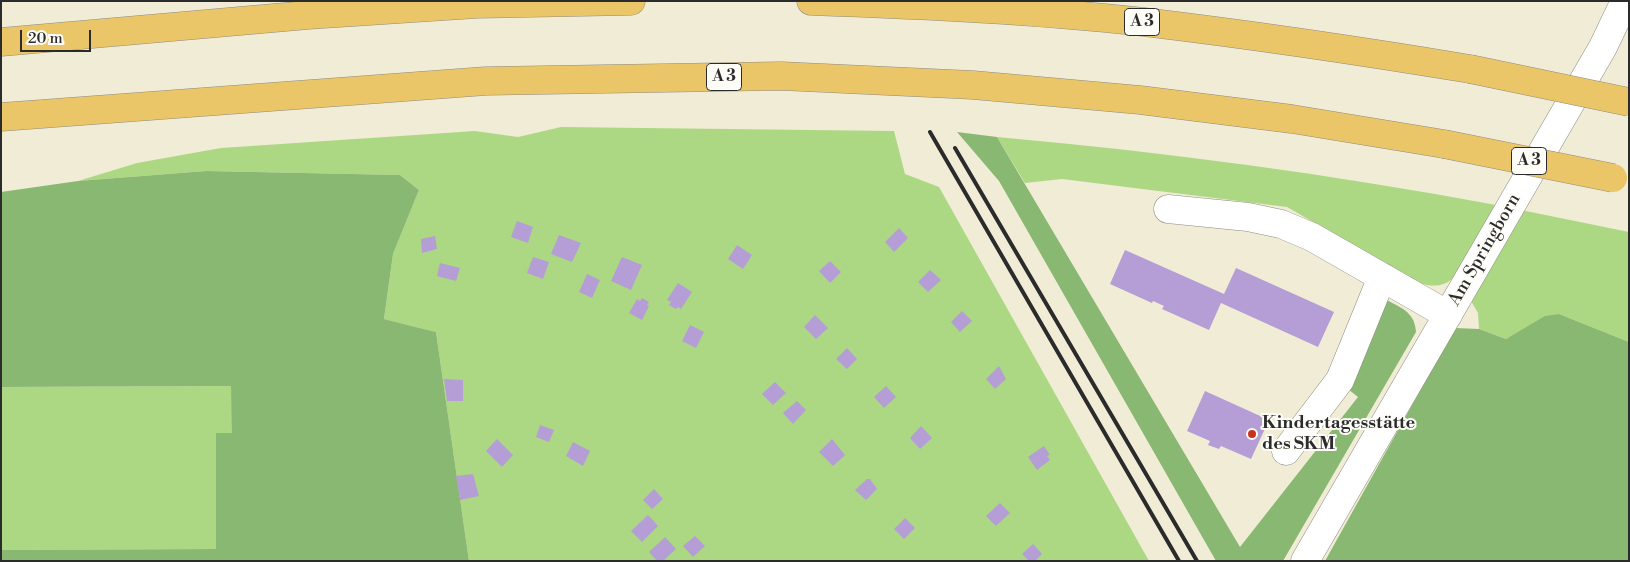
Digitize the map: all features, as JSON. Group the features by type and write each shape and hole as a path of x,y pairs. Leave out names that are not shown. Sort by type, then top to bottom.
{"highway":[{"path":"1,42 308,15 476,4 631,1"},
{"name":"A 3","path":"812,1 952,6 1142,22 1309,43 1470,69 1629,102"},
{"name":"A 3","path":"1,117 486,81 782,76 973,85 1140,100 1292,119 1444,144 1621,180"}],"street":[{"name":"Am Springborn","path":"1305,561 1603,47 1625,1"},
{"name":"Am Springborn","path":"1168,209 1248,217 1281,224 1312,237 1448,315"},
{"path":"1286,451 1340,380 1382,277"}],"green space":[{"path":"561,127 894,131 905,174 939,187 1149,561 469,561 436,332 384,319 393,254 419,190 400,175 206,171 78,181 137,163 221,148 475,131 518,137"},
{"path":"957,132 997,137 1240,547 1358,397 1348,389 1383,298 1405,310 1413,319 1416,332 1283,561 1216,561 999,181"},
{"path":"997,137 1247,165 1372,183 1496,205 1454,278 1442,285 1429,285 1419,283 1287,207 1062,179 1025,183"},
{"path":"206,171 400,175 419,190 393,254 384,319 436,332 469,561 1,561 1,550 216,549 216,433 232,433 231,386 1,387 1,192 78,181"},
{"path":"1521,210 1629,232 1629,342 1559,314 1506,339 1479,329 1478,313 1471,301"},
{"path":"1559,314 1629,342 1629,561 1325,561 1455,328 1479,329 1506,339 1545,316"},
{"path":"232,386 232,433 216,433 216,549 1,550 1,387"}],"building":[{"path":"517,221 533,227 528,243 511,237"},
{"path":"899,228 908,238 894,252 885,242"},
{"path":"559,235 581,243 572,262 551,254"},
{"path":"435,236 437,249 422,253 421,239"},
{"path":"737,245 752,255 743,269 728,259"},
{"path":"1125,250 1224,294 1236,268 1334,312 1318,347 1221,303 1209,330 1162,309 1164,306 1153,301 1152,303 1110,284"},
{"path":"533,257 549,262 543,279 527,273"},
{"path":"622,257 642,265 631,290 611,281"},
{"path":"830,261 841,272 830,283 819,271"},
{"path":"440,263 460,268 456,281 437,276"},
{"path":"930,270 941,280 928,292 918,282"},
{"path":"587,274 600,280 592,298 579,292"},
{"path":"678,283 692,292 681,309 678,307 676,309 669,305 671,302 667,300"},
{"path":"642,298 649,302 647,305 649,306 642,320 629,313 637,299 640,301"},
{"path":"962,311 972,321 960,332 951,322"},
{"path":"815,315 828,328 816,339 804,327"},
{"path":"690,325 704,332 696,348 682,341"},
{"path":"847,348 857,359 847,369 836,359"},
{"path":"999,366 1006,379 995,389 986,379"},
{"path":"444,379 463,380 463,401 447,401"},
{"path":"775,382 786,393 773,405 762,394"},
{"path":"886,386 896,397 884,408 874,397"},
{"path":"1205,391 1269,420 1251,459 1221,446 1219,449 1208,445 1210,441 1187,431"},
{"path":"797,401 806,410 793,424 783,413"},
{"path":"540,425 554,430 549,442 536,437"},
{"path":"921,426 932,438 920,449 910,438"},
{"path":"497,439 513,455 502,467 486,451"},
{"path":"832,439 845,455 833,466 819,452"},
{"path":"573,442 590,451 583,466 566,456"},
{"path":"1044,446 1050,455 1047,456 1050,460 1037,470 1028,457"},
{"path":"473,474 479,496 460,500 456,476"},
{"path":"867,479 870,479 877,489 866,500 855,490"},
{"path":"654,489 663,499 652,509 643,500"},
{"path":"1000,503 1010,513 996,526 986,516"},
{"path":"648,515 658,526 642,542 631,531"},
{"path":"905,518 915,528 904,539 894,529"},
{"path":"695,536 705,546 693,557 683,546"},
{"path":"665,537 676,549 663,561 657,561 649,552"},
{"path":"1033,544 1042,554 1035,561 1029,561 1022,554"}],"railway":[{"path":"930,132 1179,561"},
{"path":"955,148 1197,561"}],"place":[{"name":"Kindertagesstätte des SKM","path":"1252,434"}]}
